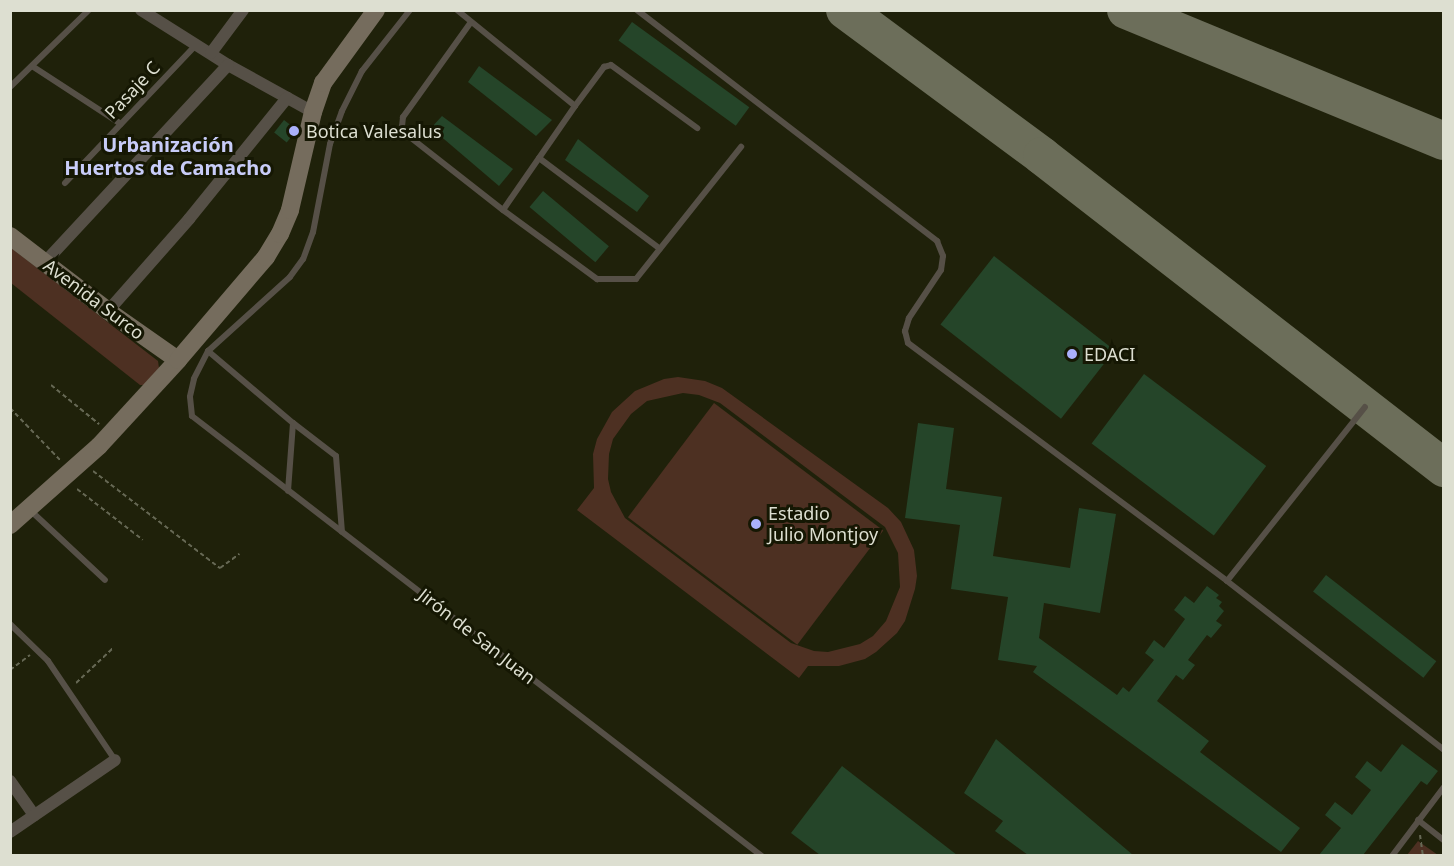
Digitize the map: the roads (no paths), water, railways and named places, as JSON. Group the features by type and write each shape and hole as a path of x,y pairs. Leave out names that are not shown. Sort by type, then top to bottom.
{"street":[{"path":"141,10 228,65 313,112"},
{"path":"210,53 243,10"},
{"path":"10,525 111,433 178,360 266,257 280,234 290,210 313,112 323,83 376,10"},
{"path":"45,262 228,65"},
{"path":"108,311 189,219 286,98"},
{"name":"Avenida Surco","path":"10,236 108,311 178,360"},
{"path":"10,832 115,760"},
{"path":"10,781 34,815"}],"lane":[{"path":"10,87 88,10"},
{"path":"342,532 336,456 208,351 290,277 303,259 314,232 330,144 342,111 362,71 410,10"},
{"path":"457,10 575,106"},
{"path":"637,10 937,242 943,256 941,270 909,318 905,331 908,344 1227,581 1443,750"},
{"path":"471,22 403,117 402,126 406,134 503,210 597,279 636,279 741,147"},
{"name":"Pasaje C","path":"65,183 196,45"},
{"path":"503,210 604,67 611,65 697,128"},
{"path":"32,66 121,124"},
{"path":"539,158 660,249"},
{"name":"Jirón de San Juan","path":"208,351 194,379 190,397 192,416 762,855"},
{"path":"1227,581 1365,407"},
{"path":"288,491 293,423"},
{"path":"28,509 105,580"},
{"path":"10,624 48,661 115,760"},
{"path":"1392,855 1443,787"},
{"path":"1418,820 1443,840"}],"place":[{"name":"Botica Valesalus","path":"294,131"},
{"name":"EDACI","path":"1072,354"},
{"name":"Estadio Julio Montjoy","path":"756,524"}],"district":[{"name":"Urbanización Huertos de Camacho","path":"168,156"}]}
